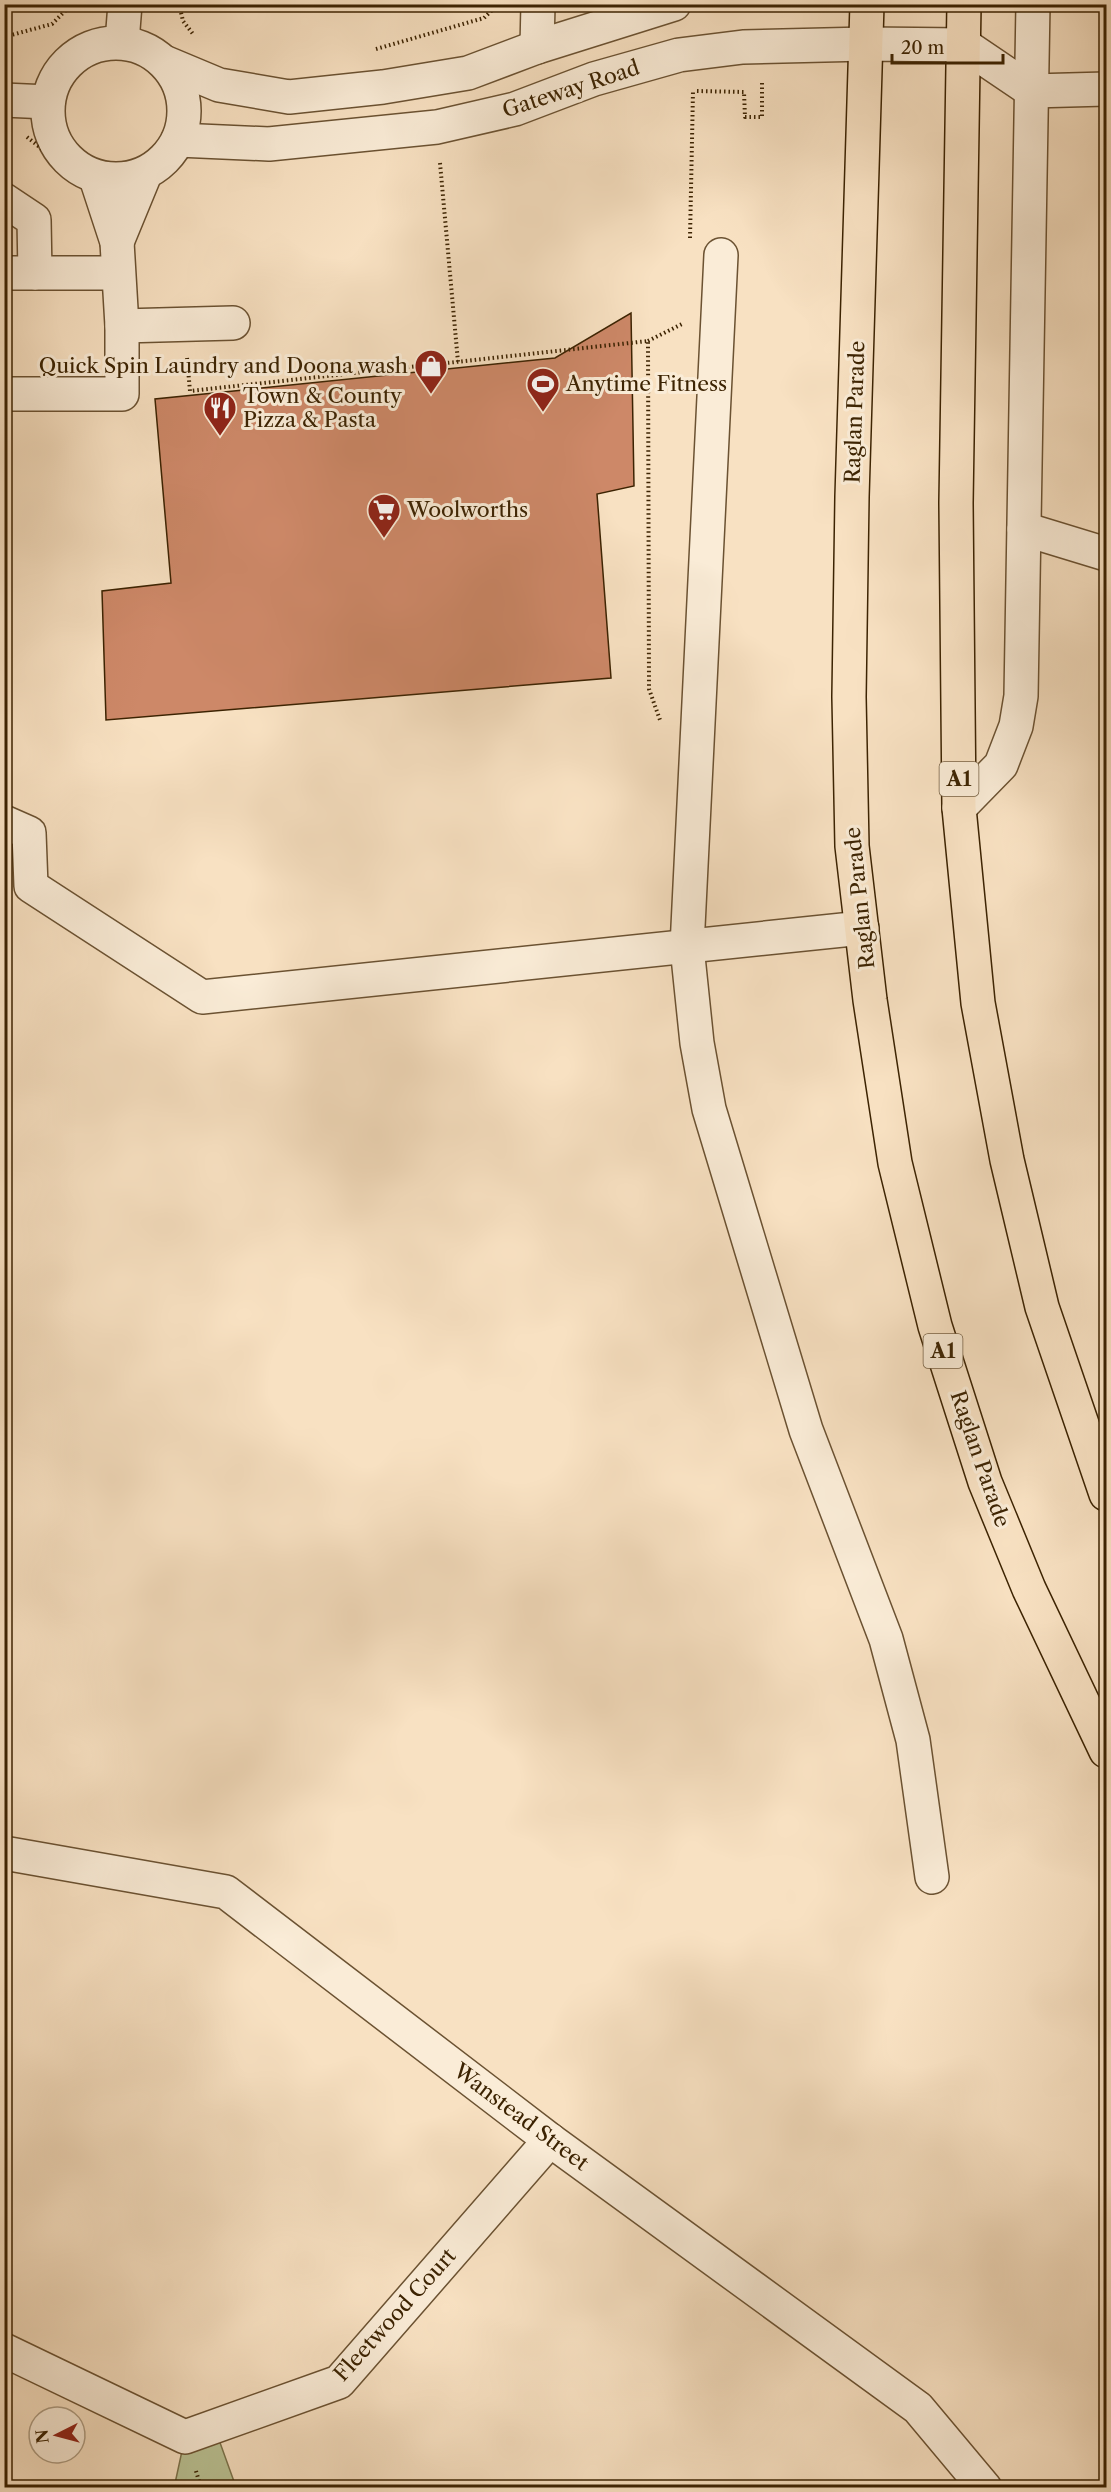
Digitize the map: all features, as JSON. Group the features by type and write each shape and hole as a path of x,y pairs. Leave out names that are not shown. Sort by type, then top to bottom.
{"highway":[{"name":"Raglan Parade","path":"867,4 852,497 849,697 852,846 870,1000 895,1163 935,1326 989,1492 1029,1589 1107,1750"},
{"name":"A1","path":"964,4 956,503 959,808 978,1004 1007,1160 1042,1307 1107,1494"}],"street":[{"path":"122,42 125,4"},
{"path":"537,47 538,4"},
{"path":"4,394 122,394 122,326 118,258 82,178 58,149 48,126 48,102 54,82 65,64 81,51 100,44 122,42 145,49 164,62 219,85 289,97 383,87 468,73 537,47 674,4"},
{"path":"959,808 1001,765 1016,726 1020,696 1033,4"},
{"name":"Gateway Road","path":"178,140 269,144 437,126 515,109 594,79 679,55 744,47 866,44 964,45"},
{"path":"964,45 1032,91 1107,89"},
{"path":"82,178 121,180 145,174 165,160 178,140 185,113 180,86 164,62"},
{"path":"4,100 48,102"},
{"path":"118,258 145,174"},
{"path":"4,200 34,220 20,273 118,258"},
{"path":"721,255 687,947 697,1043 709,1109 806,1430 886,1639 913,1740 932,1877"},
{"path":"122,326 233,323"},
{"path":"1024,529 1107,554"},
{"path":"4,822 29,833 31,886 202,997 862,928"},
{"name":"Wanstead Street","path":"4,1853 226,1892 550,2140 918,2408 984,2487"},
{"name":"Fleetwood Court","path":"4,2350 185,2436 339,2382 550,2140"}],"path":[{"path":"4,36 52,24 72,4"},
{"path":"178,4 183,21 198,41"},
{"path":"375,50 484,18 498,4"},
{"path":"690,244 693,91 744,92 745,117 762,117 763,75"},
{"path":"20,131 51,157 82,178"},
{"path":"444,198 458,362"},
{"path":"183,324 190,391 276,384 648,341 649,689 660,716 659,727"},
{"path":"393,369 393,375"}],"green space":[{"path":"214,2426 236,2487 174,2488 185,2437"}],"building":[{"name":"Woolworths","path":"631,313 634,486 597,494 611,678 106,720 102,591 171,583 155,399 555,358"}],"place":[{"name":"Quick Spin Laundry and Doona wash","path":"431,395"},
{"name":"Anytime Fitness","path":"543,413"},
{"name":"Town & County Pizza & Pasta","path":"220,437"},
{"name":"Woolworths","path":"384,539"}]}
